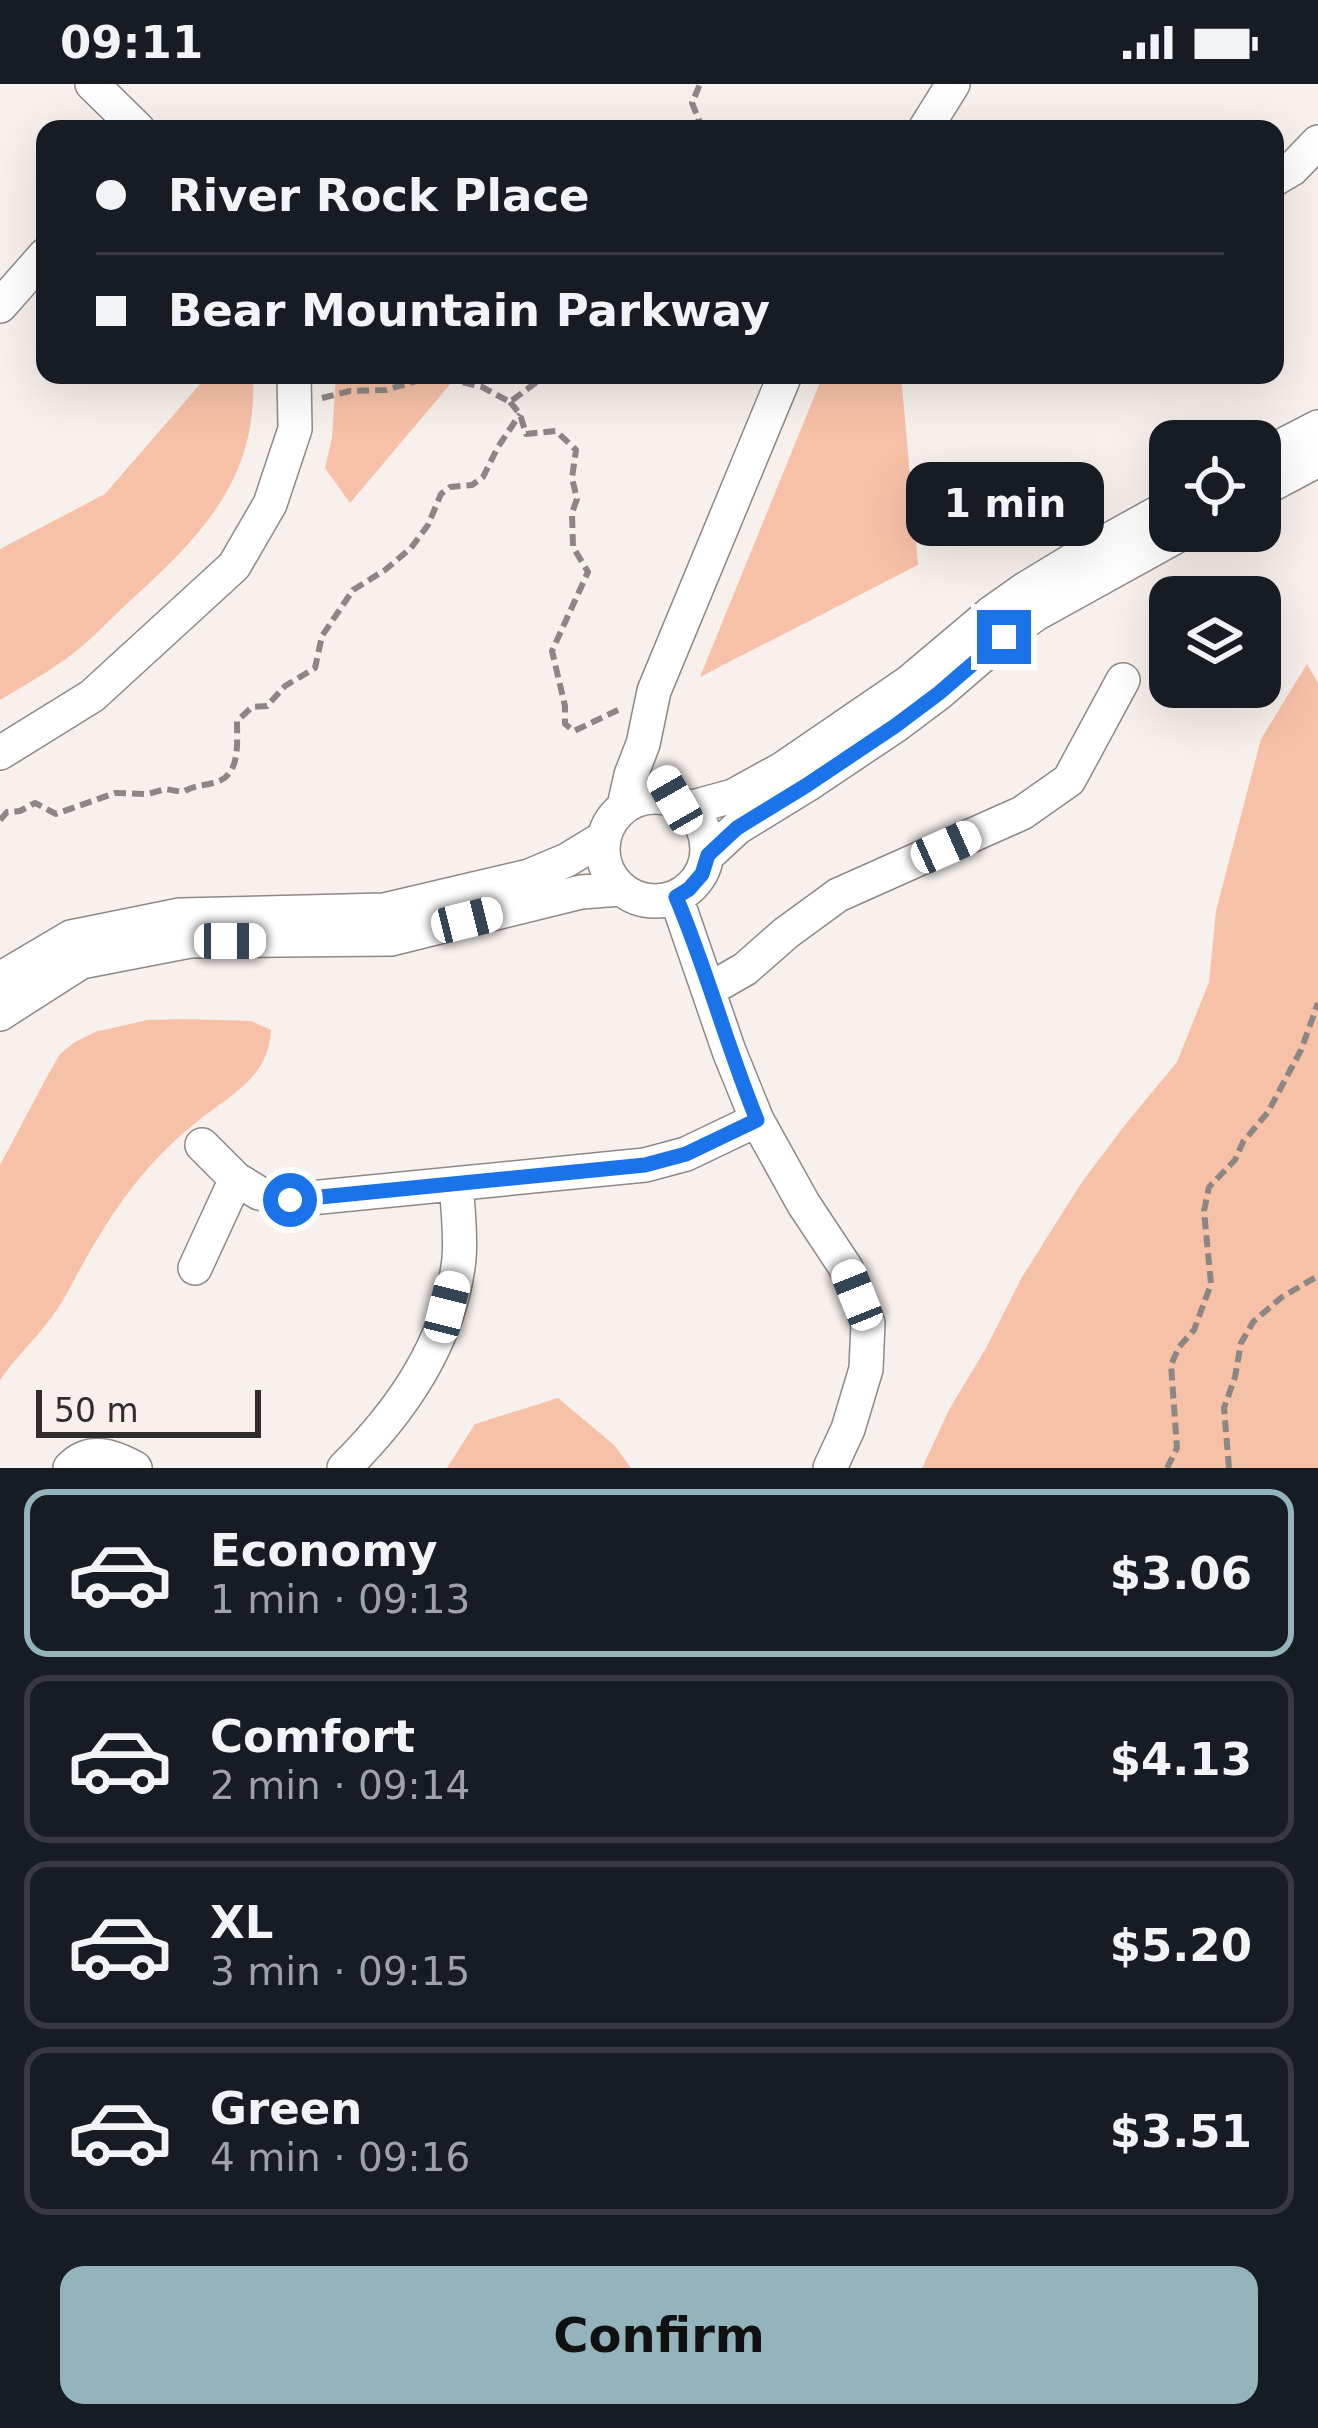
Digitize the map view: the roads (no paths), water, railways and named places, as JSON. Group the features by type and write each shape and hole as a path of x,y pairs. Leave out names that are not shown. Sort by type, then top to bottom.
{"street":[{"path":"92,84 129,120"},
{"path":"930,120 952,84"},
{"path":"1284,174 1318,142"},
{"path":"0,306 36,265"},
{"path":"624,806 654,691 781,384"},
{"path":"0,753 92,696 234,566 271,504 295,429 294,389"},
{"path":"1281,447 1318,427"},
{"path":"1281,480 1318,460"},
{"path":"645,729 682,804 701,822 708,855 702,874 689,889 655,902 621,890 603,857 603,838 624,806 658,796 682,804 733,796 782,769 908,682 1025,589 1149,518"},
{"path":"708,855 737,828 895,726 1036,614 1149,551"},
{"path":"710,989 745,970 838,895 1022,814 1069,780 1124,680"},
{"path":"0,980 71,937 179,915 384,910 529,876 603,838"},
{"path":"0,1014 81,962 190,941 391,939 580,892 621,890"},
{"path":"676,897 757,1120 846,1268 868,1323 866,1369 848,1430 830,1468"},
{"path":"202,1145 236,1179 259,1193 290,1200 645,1165 686,1154 757,1120"},
{"path":"195,1268 236,1179"},
{"path":"344,1468 403,1402 430,1354 459,1262 456,1184"},
{"path":"70,1468 77,1460 110,1454 135,1468"}]}
